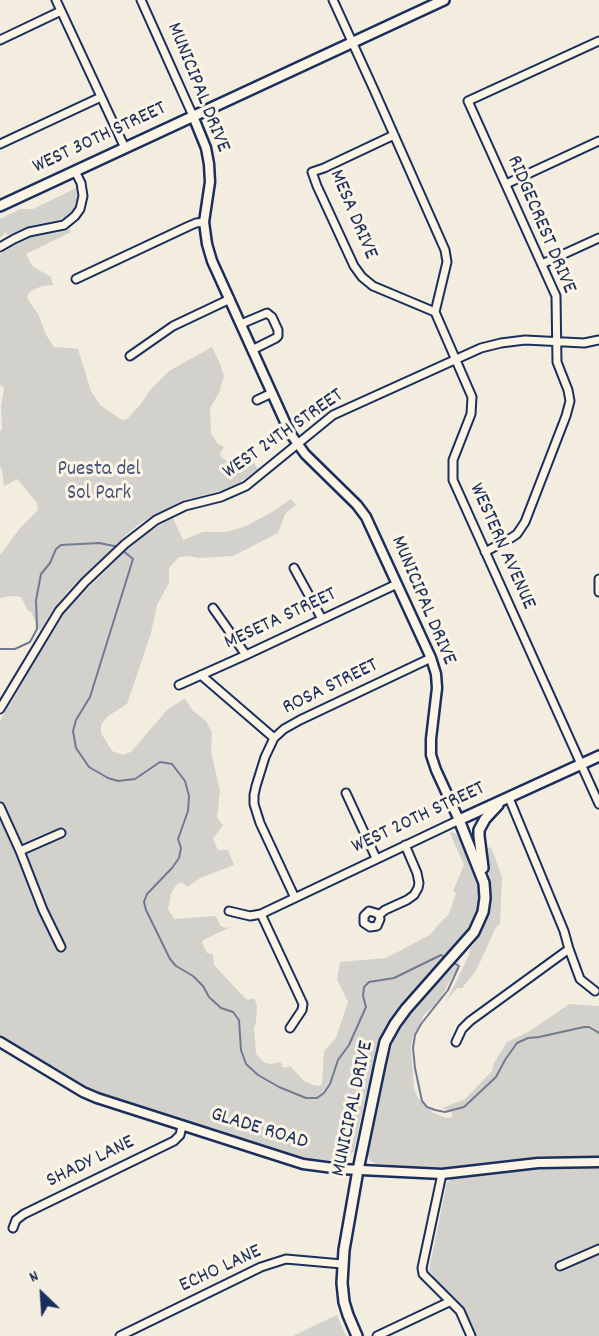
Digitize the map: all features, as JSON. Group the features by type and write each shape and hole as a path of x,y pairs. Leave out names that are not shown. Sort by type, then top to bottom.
{"main road":[{"name":"WEST 30TH STREET","path":"0,206 444,0"},
{"name":"WEST 20TH STREET","path":"459,820 599,756"},
{"path":"484,882 479,830 493,809 506,799"},
{"name":"MUNICIPAL DRIVE","path":"357,1336 344,1302 342,1264 358,1170 386,1042 406,1009 474,932 483,912 484,882 459,820"}],"street":[{"path":"56,0 125,148"},
{"name":"MUNICIPAL DRIVE","path":"141,0 206,148 210,172 204,222 209,252 252,350 298,445 357,505 369,523 431,658 437,688 430,739 431,755 459,820"},
{"path":"333,0 445,250 447,262 435,312"},
{"path":"0,40 61,11"},
{"name":"RIDGECREST DRIVE","path":"485,552 512,538 522,528 569,408 569,397 557,362 556,296 468,101 599,41"},
{"path":"0,144 101,98"},
{"name":"MESA DRIVE","path":"394,135 312,172 354,266 362,277 373,286 435,312"},
{"path":"506,184 599,141"},
{"path":"0,247 34,230 64,225 75,216 82,204 83,194 75,171"},
{"path":"76,279 189,226 204,222"},
{"path":"542,264 599,238"},
{"path":"130,356 173,326 230,299"},
{"name":"WESTERN AVENUE","path":"435,312 472,397 471,414 453,460 453,480 599,804"},
{"path":"241,324 267,313 272,317 278,330 276,338 252,350"},
{"name":"WEST 24TH STREET","path":"0,709 59,611 85,582 145,527 185,506 227,495 246,486 341,411 456,358 501,343 525,340 584,343 599,340"},
{"path":"257,400 272,393"},
{"path":"294,568 322,619"},
{"path":"599,579 599,592"},
{"name":"MESETA STREET","path":"179,685 397,584"},
{"path":"213,608 246,655"},
{"name":"ROSA STREET","path":"295,898 260,823 254,804 256,786 274,738 300,720 431,658"},
{"path":"201,675 274,738"},
{"path":"346,793 376,858"},
{"path":"506,799 564,931 580,979 595,991"},
{"path":"0,807 61,947"},
{"name":"WEST 20TH STREET","path":"258,915 459,820"},
{"path":"20,851 61,834"},
{"path":"379,915 414,895 418,888 417,873 405,845"},
{"path":"229,911 242,915 258,915 303,1004 302,1010 290,1028"},
{"path":"456,1042 462,1029 470,1021 569,949"},
{"name":"GLADE ROAD","path":"0,1042 83,1092 97,1098 303,1164 358,1170 442,1174 538,1163 599,1162"},
{"name":"SHADY LANE","path":"13,1228 16,1220 24,1214 174,1141 180,1135 182,1126"},
{"path":"442,1174 422,1268 423,1274 460,1311 471,1336"},
{"path":"560,1266 599,1249"},
{"name":"ECHO LANE","path":"120,1336 270,1264 286,1259 342,1264"},
{"path":"377,1336 449,1302"}],"green space":[{"path":"76,188 75,205 72,212 63,219 33,225 7,235 6,232 0,238 0,219 20,209 33,209"},
{"name":"Puesta del Sol Park","path":"70,229 71,232 26,254 32,266 51,277 53,285 33,290 27,298 39,316 46,335 54,347 78,349 91,391 100,405 124,420 169,371 212,347 224,376 219,393 210,408 211,434 218,444 224,447 220,453 221,457 231,464 251,456 258,469 236,485 181,501 139,524 68,591 51,612 40,631 21,597 0,598 0,555 20,528 38,510 37,503 17,479 4,486 0,466 1,407 4,388 0,385 0,254 28,238"},
{"path":"291,499 296,505 285,514 278,533 233,556 179,557 169,568 169,583 157,605 151,633 127,704 108,716 101,725 101,733 112,751 123,755 131,752 168,709 185,699 193,711 206,721 212,732 211,752 220,791 217,818 223,825 213,839 218,850 228,850 234,865 200,878 187,887 182,882 177,884 171,893 168,909 174,919 216,916 221,926 226,928 233,926 203,940 202,943 207,953 213,954 214,965 245,998 255,1000 257,1006 254,1028 256,1054 265,1063 281,1062 284,1068 290,1066 304,1081 313,1085 322,1084 324,1051 336,1038 348,1002 337,980 340,962 386,958 430,935 449,914 456,893 453,891 464,865 450,832 458,836 477,882 479,902 476,915 466,936 406,1000 388,1025 380,1044 364,1103 354,1151 347,1159 339,1161 303,1159 96,1091 0,1036 0,721 64,614 133,544 149,531 173,518 183,540 203,532 226,532 246,526"},
{"path":"491,847 502,877 500,924 496,927 476,971 462,988 457,988 446,1002 486,920 491,891 485,849"},
{"path":"460,960 439,1002 424,1015 413,1037 411,1047 414,1089 417,1096 432,1112 446,1118 453,1117 451,1111 442,1108 465,1099 492,1071 494,1063 507,1042 530,1031 569,1004 599,1006 599,1156 539,1156 451,1168 376,1164 370,1161 368,1155 388,1057 397,1033 413,1010"},
{"path":"538,1168 599,1168 599,1336 476,1336 462,1305 441,1286 429,1270 447,1182 452,1179"},
{"path":"337,1315 346,1336 293,1336 324,1321"}],"waterway":[{"path":"0,649 15,649 30,642 37,629 36,600 41,574 50,563 56,549 61,545 99,543 121,549 133,559 90,697 76,720 73,731 76,748 89,767 108,778 118,781 135,779 160,762 172,764 185,781 189,796 188,811 178,839 181,848 179,858 147,894 144,902 170,959 176,966 193,976 221,1008 233,1012 239,1020 241,1050 246,1064 258,1075 306,1098 317,1098 330,1084 338,1060 349,1045 366,1007 363,996 364,987 369,982 394,978 441,955 448,959"},
{"path":"452,962 459,966 448,990 415,1035 413,1048 415,1068 422,1101 427,1107 445,1112 464,1107 496,1077 517,1043 528,1038 584,1027 589,1027 599,1033"}]}
